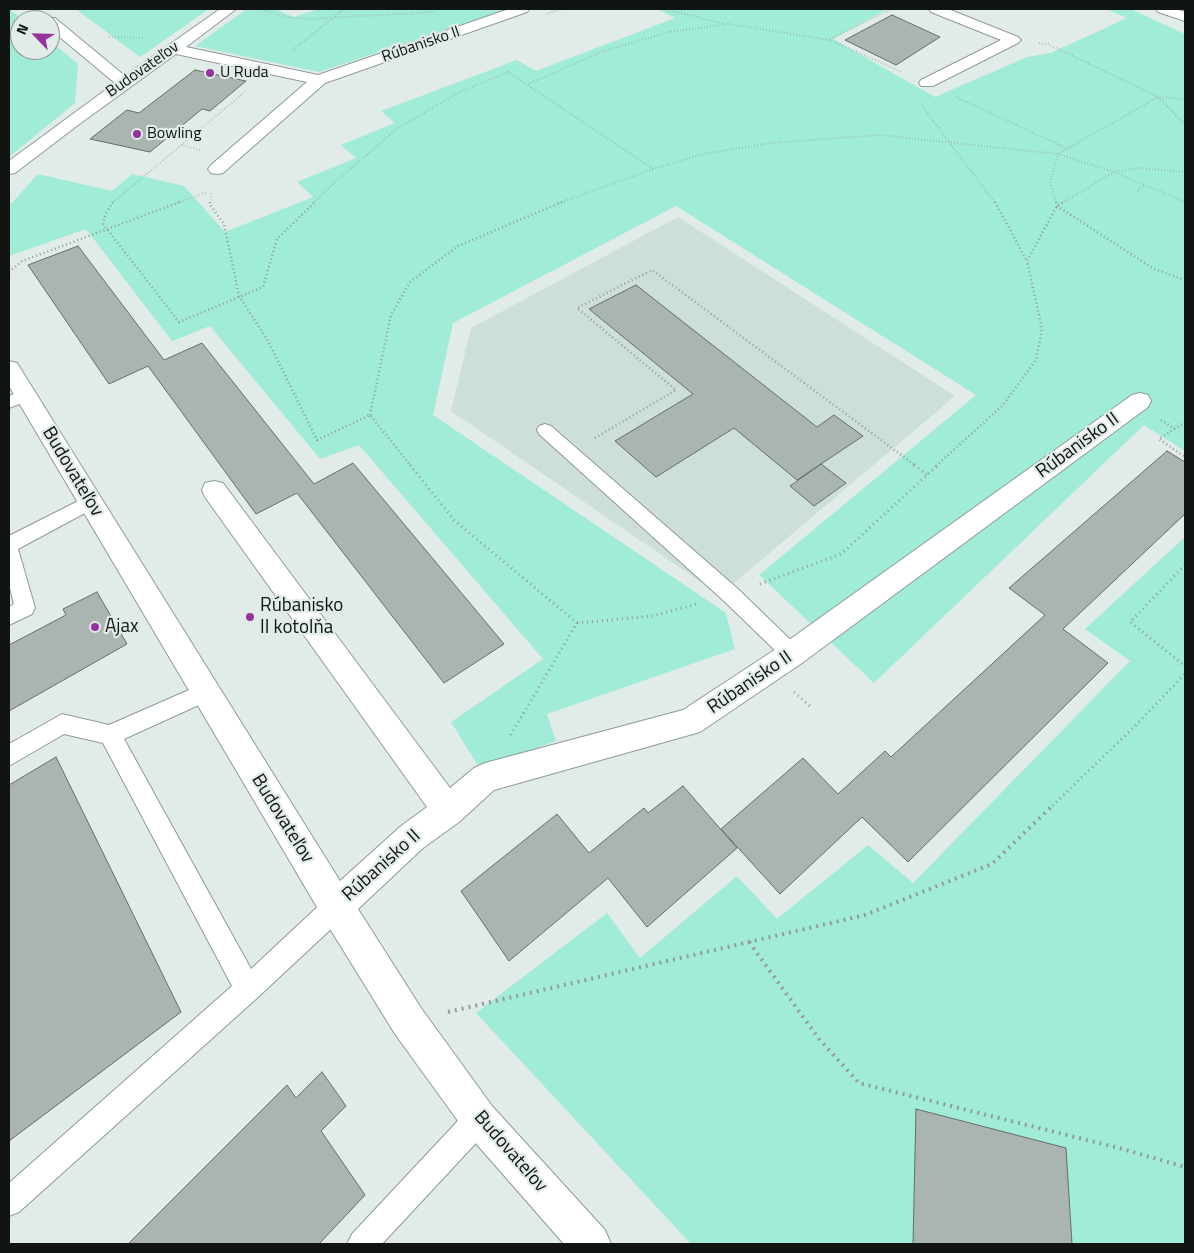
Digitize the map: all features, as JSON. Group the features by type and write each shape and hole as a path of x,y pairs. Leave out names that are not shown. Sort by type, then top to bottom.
{"street":[{"name":"Budovateľov","path":"9,169 124,83 229,9"},
{"name":"Rúbanisko II","path":"217,168 319,80 522,9"},
{"path":"936,9 1013,40"},
{"path":"1163,9 1185,17"},
{"path":"60,30 124,83"},
{"path":"927,83 1013,40"},
{"path":"172,49 319,80"},
{"name":"Budovateľov","path":"9,368 17,399 90,502 336,907 408,1021 479,1119 591,1244"},
{"name":"Rúbanisko II","path":"336,907 412,837 448,811 485,778 690,722 792,654 1140,401"},
{"path":"214,490 448,811"}],"lane":[{"path":"545,430 731,595 792,654"},
{"path":"9,617 25,608 9,547 90,502"},
{"path":"9,756 62,724 110,735 205,692"},
{"path":"110,735 248,989"},
{"path":"9,1202 248,989 336,907"},
{"path":"362,1244 479,1119"}],"path":[{"path":"259,9 286,17 307,19 440,12"},
{"path":"344,9 332,17 111,204 106,213 103,224 178,322 263,287 277,239 335,182 398,128 458,93 508,72 653,169"},
{"path":"664,9 728,24 830,40 1066,148"},
{"path":"830,40 892,9"},
{"path":"528,84 604,51 669,32 728,24"},
{"path":"103,35 120,38 145,37"},
{"path":"1013,40 1048,44 1158,97 1185,124"},
{"path":"896,69 901,76"},
{"path":"1185,99 1158,97 1066,148 1058,154 1050,183 1056,206 1154,269 1185,280"},
{"path":"370,415 454,520 577,623 653,616 731,595 842,554 1003,405 1036,360 1042,328 1027,261 992,197 922,106"},
{"path":"370,415 391,316 410,282 458,246 562,202 653,169 703,154 770,142 879,135 1058,154 1114,172 1185,202"},
{"path":"1027,261 1056,206 1114,172 1138,168 1185,172"},
{"path":"1136,192 1144,185"},
{"path":"9,272 22,261 219,188"},
{"path":"212,191 210,205 224,224 239,296 268,341 317,440 370,415"},
{"path":"571,452 676,390 577,308 652,270 927,475"},
{"path":"1185,422 1158,439 1185,457"},
{"path":"1185,565 1130,622 1185,666"},
{"path":"485,778 577,623"},
{"path":"408,1021 865,915 992,864 1133,728 1185,674"},
{"path":"749,942 819,1039 859,1083 1119,1148 1185,1167"}],"shaded area":[{"path":"678,217 955,396 720,595 451,411 471,328"}],"green space":[{"path":"9,9 10,60 60,60 60,49 78,64 75,103 9,157"},
{"path":"76,9 209,9 140,57"},
{"path":"247,9 276,9 293,17 320,9 507,9 319,72 195,46"},
{"path":"657,9 887,9 833,39 935,97 1027,57 1051,53 1127,18 1106,9 1130,9 1185,34 1185,451 1144,425 874,683 759,575 976,395 676,206 453,323 433,415 726,613 735,649 547,714 556,741 480,769 451,722 543,659 359,445 320,459 210,326 172,341 86,229 9,256 9,206 38,174 112,191 132,174 184,186 225,232 313,197 297,182 356,158 341,145 395,123 381,111 517,60 536,71 675,18"},
{"path":"1185,537 1185,1244 691,1244 476,1013 607,913 640,958 737,876 777,919 868,845 913,883 1130,661 1085,629"}],"building":[{"path":"892,15 940,37 896,65 845,40"},
{"path":"195,70 246,81 210,111 202,109 150,152 90,139 127,110 139,113"},
{"path":"78,246 164,360 202,343 314,484 353,463 504,644 444,683 297,493 256,514 148,366 109,384 28,265"},
{"path":"636,285 817,427 834,415 863,436 797,480 734,428 656,477 615,441 693,394 589,309"},
{"path":"1167,451 1185,462 1185,514 1063,629 1108,663 908,862 862,817 780,894 721,829 803,758 838,794 885,751 891,757 1045,615 1009,588"},
{"path":"821,464 846,483 814,506 790,486"},
{"path":"97,592 127,644 9,711 9,645 66,615 63,609"},
{"path":"56,757 181,1012 9,1141 9,785"},
{"path":"683,786 737,848 647,927 608,878 509,961 461,891 557,814 589,853 644,808 648,813"},
{"path":"322,1072 346,1106 321,1131 365,1195 319,1244 128,1244 287,1085 296,1098"},
{"path":"916,1109 1066,1148 1072,1244 913,1244"}],"place":[{"name":"U Ruda","path":"210,73"},
{"name":"Bowling","path":"137,134"},
{"name":"Rúbanisko II kotolňa","path":"250,617"},
{"name":"Ajax","path":"95,627"}]}
